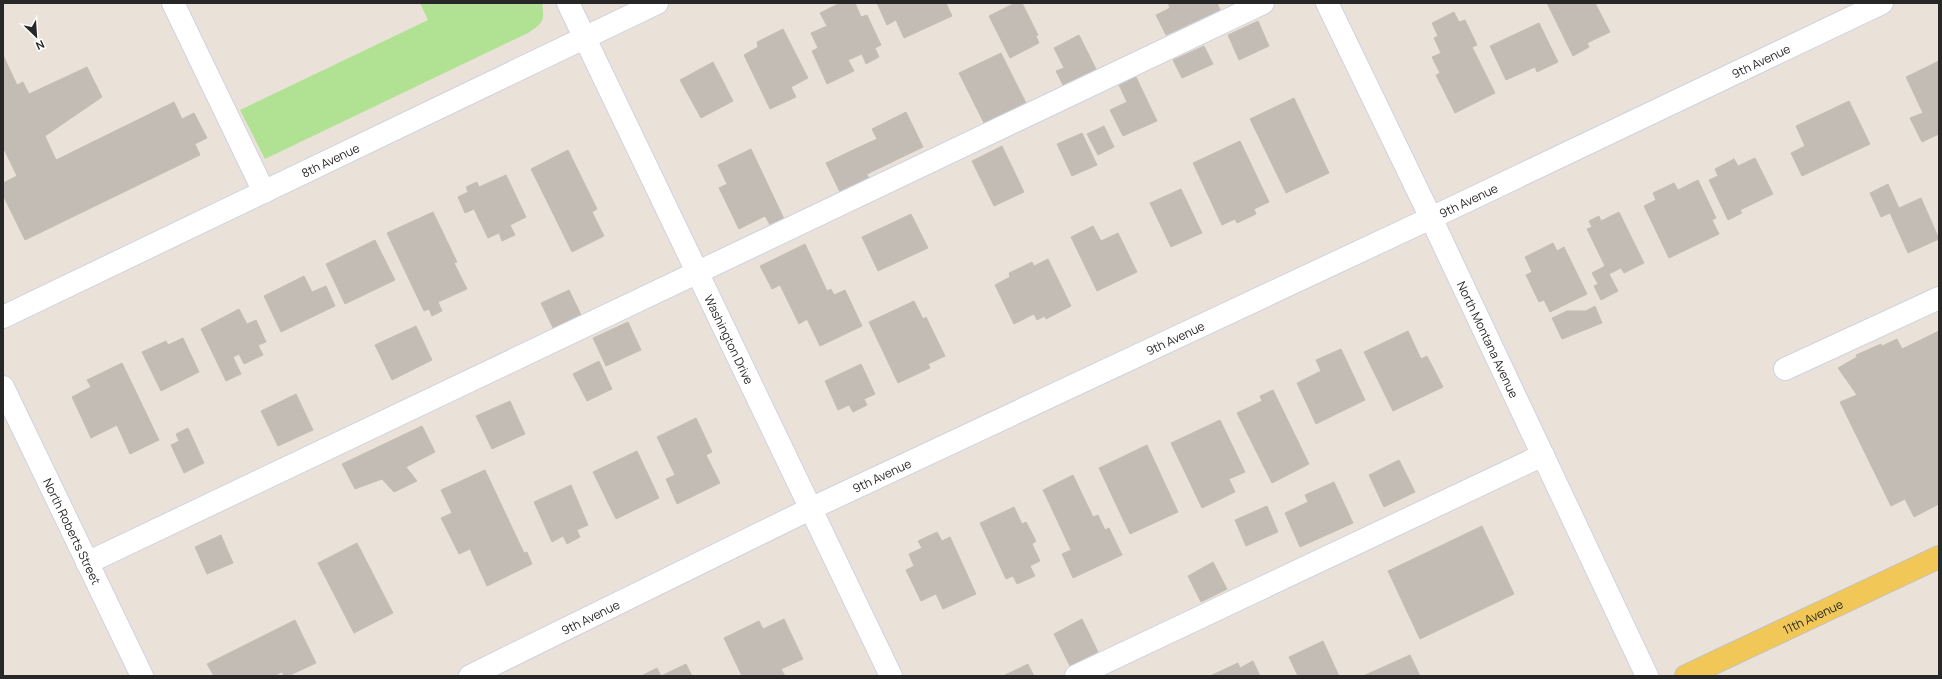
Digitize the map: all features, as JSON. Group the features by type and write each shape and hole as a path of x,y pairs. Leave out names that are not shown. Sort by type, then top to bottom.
{"main road":[{"name":"11th Avenue","path":"1686,676 1939,558"}],"street":[{"path":"173,3 264,192"},
{"name":"Washington Drive","path":"568,3 891,676"},
{"name":"8th Avenue","path":"3,317 657,3"},
{"path":"87,563 1263,3"},
{"name":"North Montana Avenue","path":"1327,3 1431,218 1647,676"},
{"name":"9th Avenue","path":"470,676 810,509 1431,218 1882,3"},
{"path":"1784,369 1939,298"},
{"name":"North Roberts Street","path":"3,387 142,676"},
{"path":"1076,676 1543,455"}],"green space":[{"path":"420,3 542,3 543,18 537,27 528,33 265,159 240,110 428,20"}],"building":[{"path":"840,3 855,3 861,17 867,15 881,45 875,48 879,57 866,64 862,54 848,60 854,71 827,84 812,51 818,48 811,33 827,26 820,13"},
{"path":"877,3 946,3 952,16 904,38 896,20 887,25"},
{"path":"1015,3 1022,3 1038,35 1036,36 1039,43 1010,58 989,16"},
{"path":"1168,3 1217,3 1220,10 1166,35 1156,15 1170,8"},
{"path":"1547,3 1595,3 1610,32 1587,43 1589,47 1573,56"},
{"path":"1454,12 1459,22 1465,20 1477,45 1472,47 1495,93 1455,113 1436,75 1440,73 1432,57 1441,53 1434,38 1438,36 1432,23"},
{"path":"1258,21 1269,46 1239,60 1228,35"},
{"path":"1539,23 1558,62 1537,72 1535,67 1506,80 1490,46"},
{"path":"783,29 808,78 791,87 796,97 770,109 744,55 758,47 757,42"},
{"path":"1079,35 1097,71 1064,87 1056,71 1064,68 1054,48"},
{"path":"1204,46 1213,64 1182,78 1173,60"},
{"path":"1001,53 1026,103 984,123 959,73"},
{"path":"3,55 17,85 23,82 29,94 87,67 102,97 45,136 56,160 174,102 182,119 194,113 207,138 195,144 200,155 25,240 3,195 3,183 17,176 3,147"},
{"path":"1939,61 1939,134 1922,142 1910,118 1923,113 1906,77"},
{"path":"713,62 733,101 701,118 680,80"},
{"path":"1136,77 1157,121 1123,136 1110,110 1127,102 1119,85"},
{"path":"1294,98 1329,173 1286,193 1250,119"},
{"path":"1849,101 1870,144 1802,176 1791,153 1805,146 1796,126"},
{"path":"906,112 923,147 867,174 855,149 877,139 872,129"},
{"path":"1104,126 1114,147 1098,155 1087,134"},
{"path":"1082,133 1097,165 1072,176 1057,144"},
{"path":"1240,141 1269,202 1254,209 1256,214 1237,223 1235,219 1222,225 1193,163"},
{"path":"1002,146 1024,192 994,206 972,161"},
{"path":"751,149 785,221 772,228 765,216 739,229 719,188 727,184 718,165"},
{"path":"855,149 870,181 841,194 826,163"},
{"path":"568,150 597,209 592,212 604,236 572,252 531,169"},
{"path":"1755,158 1773,194 1740,210 1742,213 1728,220 1709,180 1718,176 1715,169 1734,159 1738,166"},
{"path":"506,175 526,217 510,225 515,235 502,241 499,233 488,238 474,209 465,213 458,197 468,192 466,187 477,182 479,187"},
{"path":"1698,180 1716,218 1712,220 1719,234 1669,258 1644,206 1656,200 1653,193 1674,183 1678,190"},
{"path":"1888,184 1899,208 1921,198 1939,239 1908,253 1890,213 1881,217 1870,193"},
{"path":"1181,189 1202,233 1171,247 1150,203"},
{"path":"433,212 457,262 454,263 467,289 438,302 442,311 432,316 429,309 424,311 387,233"},
{"path":"1619,212 1644,263 1624,273 1621,268 1609,274 1618,291 1601,300 1594,286 1598,284 1592,273 1605,266 1587,229 1592,227 1589,221 1599,216 1601,221"},
{"path":"911,214 928,248 878,271 862,237"},
{"path":"1093,226 1101,241 1118,233 1137,272 1097,291 1071,237"},
{"path":"375,240 395,280 345,304 326,264"},
{"path":"1553,243 1557,251 1564,247 1587,294 1550,312 1544,300 1539,302 1526,275 1532,272 1525,257"},
{"path":"805,244 827,291 831,289 834,295 845,290 862,326 820,346 807,319 799,324 780,285 772,289 760,266"},
{"path":"1048,259 1071,306 1046,319 1045,316 1037,320 1034,314 1014,324 995,285 1010,277 1009,273 1032,262 1034,266"},
{"path":"304,276 312,292 326,286 335,306 281,332 264,296"},
{"path":"569,290 583,319 555,332 541,303"},
{"path":"914,301 923,319 926,317 945,356 928,364 930,368 898,383 869,322"},
{"path":"1595,306 1602,323 1562,339 1552,318 1567,311 1586,311"},
{"path":"239,309 247,324 256,320 266,342 258,345 263,355 244,364 239,354 233,357 241,374 226,381 201,329"},
{"path":"628,322 641,350 606,366 593,338"},
{"path":"416,326 432,360 392,380 375,345"},
{"path":"1408,331 1421,359 1427,356 1443,387 1393,411 1364,352"},
{"path":"1939,331 1939,504 1914,517 1905,499 1891,506 1840,402 1857,395 1838,368 1857,357 1856,355 1881,344 1882,346 1897,339 1902,349"},
{"path":"183,338 199,372 161,391 142,352 166,341 168,345"},
{"path":"1341,349 1365,400 1316,424 1297,383 1321,371 1316,360"},
{"path":"599,361 612,389 587,401 573,374"},
{"path":"122,363 159,440 130,454 117,425 91,438 72,397 91,387 87,380"},
{"path":"861,364 875,394 864,399 867,405 853,412 849,405 838,410 825,381"},
{"path":"1273,390 1309,464 1272,483 1237,413 1262,401 1260,396"},
{"path":"296,394 313,430 278,446 261,411"},
{"path":"510,401 525,434 492,449 476,416"},
{"path":"696,418 712,452 706,455 720,483 677,504 666,479 675,475 657,437"},
{"path":"1220,420 1245,472 1229,479 1235,492 1202,508 1171,443"},
{"path":"422,426 435,452 406,467 417,481 394,492 382,479 355,489 342,464"},
{"path":"188,428 204,463 184,473 171,445 179,441 176,434"},
{"path":"1147,445 1178,512 1130,534 1099,468"},
{"path":"637,451 659,498 616,519 593,472"},
{"path":"1399,460 1415,492 1384,507 1369,475"},
{"path":"485,470 524,553 527,552 532,564 487,586 470,549 459,554 441,518 452,513 441,490"},
{"path":"1073,475 1093,517 1098,515 1105,530 1109,528 1122,555 1073,578 1062,554 1071,550 1043,490"},
{"path":"1334,482 1353,523 1300,547 1285,513 1308,502 1305,495"},
{"path":"571,485 588,525 577,530 580,537 567,544 563,536 552,542 534,502"},
{"path":"1267,506 1278,532 1246,546 1235,520"},
{"path":"1014,507 1022,524 1026,522 1036,541 1032,544 1040,561 1030,566 1035,576 1017,584 1013,576 1006,579 980,523"},
{"path":"1482,526 1514,594 1420,639 1388,571"},
{"path":"937,532 942,541 950,537 976,594 943,609 936,594 921,601 906,570 914,566 909,554 922,548 918,541"},
{"path":"221,535 233,563 207,574 195,547"},
{"path":"357,543 393,613 354,633 318,563"},
{"path":"1213,562 1227,589 1201,602 1188,576"},
{"path":"784,619 803,659 781,669 785,676 742,676 724,638 759,621 763,629"},
{"path":"1082,619 1098,652 1070,666 1054,634"},
{"path":"295,620 316,663 288,676 284,676 282,672 274,676 214,676 207,664"},
{"path":"1323,641 1339,676 1298,676 1289,657"},
{"path":"1410,655 1420,676 1363,676"},
{"path":"1253,661 1260,676 1210,676 1238,663 1240,668"},
{"path":"686,664 692,676 661,676"},
{"path":"1028,664 1034,676 1003,676"},
{"path":"657,668 661,676 641,676"}]}
